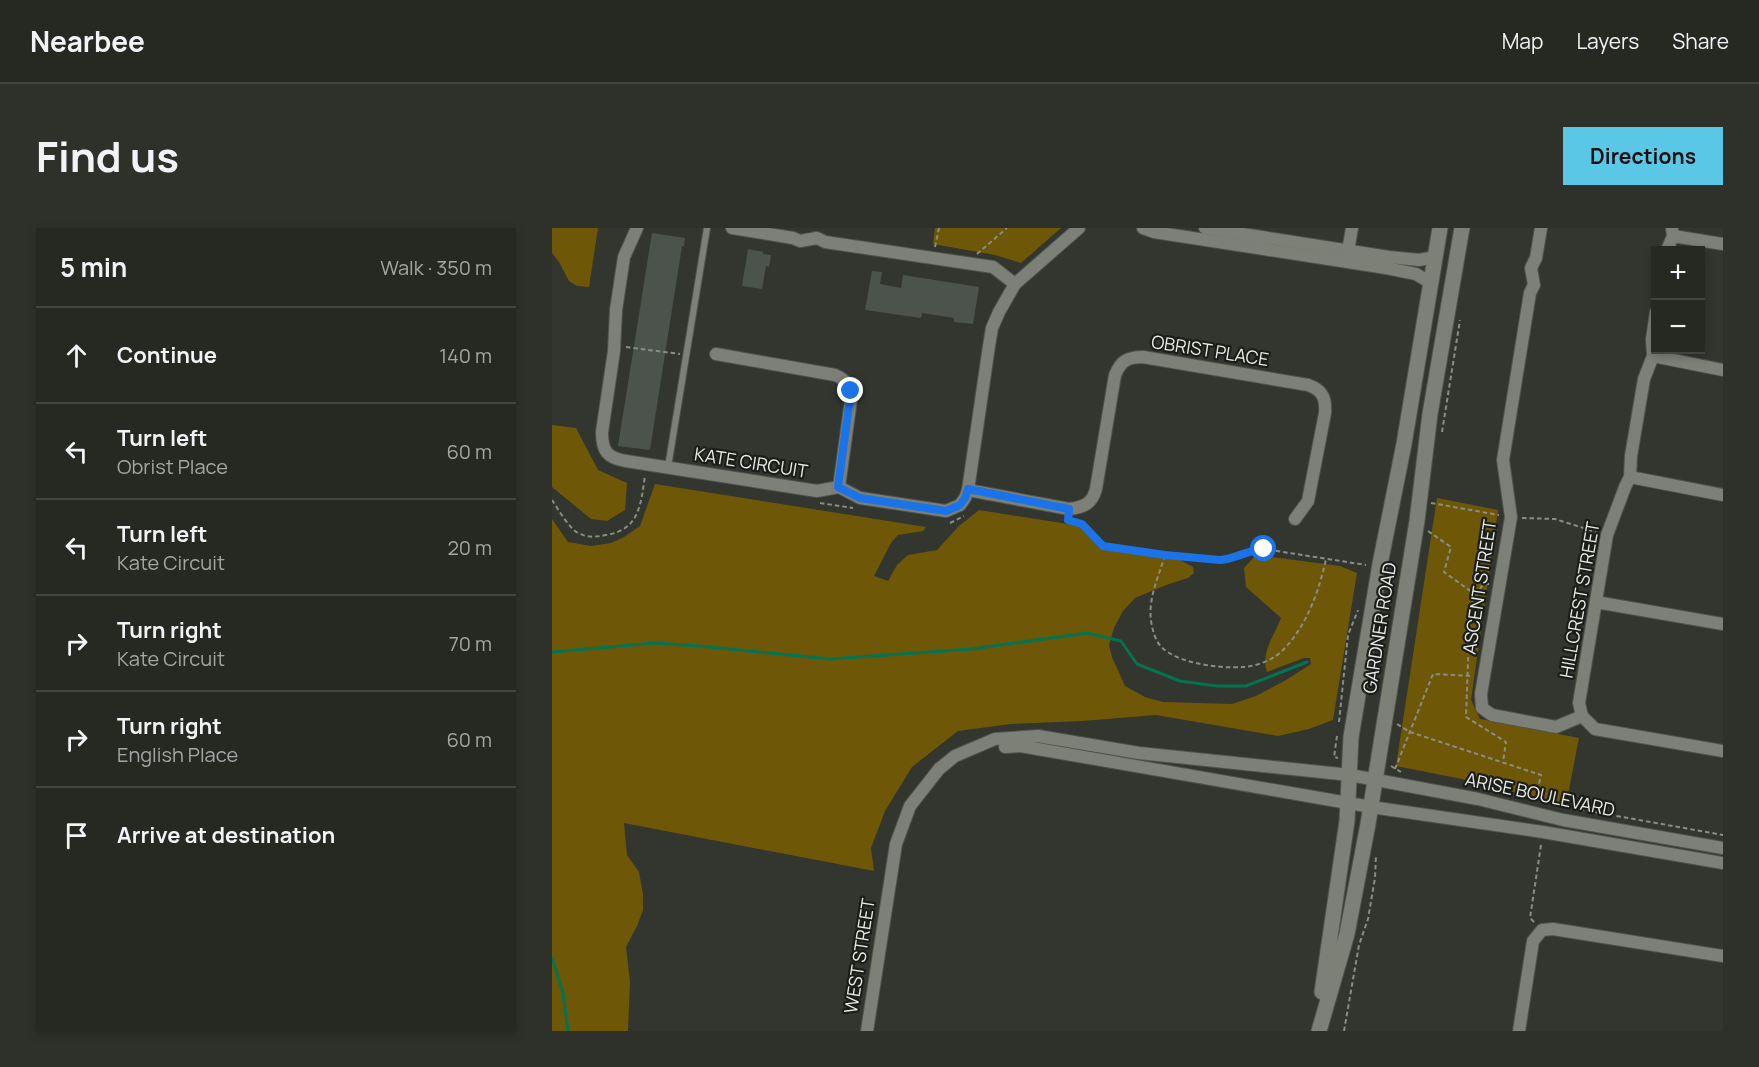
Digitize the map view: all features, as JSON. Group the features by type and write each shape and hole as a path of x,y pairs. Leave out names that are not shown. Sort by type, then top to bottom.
{"street":[{"name":"KATE CIRCUIT","path":"637,228 624,257 602,432 602,444 606,452 614,459 817,491 838,487 860,498 946,511 960,505 968,489"},
{"path":"732,228 800,241 817,238 825,242 993,267 1015,284"},
{"path":"1069,509 968,489 992,328 1015,284 1079,228"},
{"path":"1143,228 1154,232 1386,268 1416,274 1431,283"},
{"path":"1205,228 1389,257 1419,260 1435,257"},
{"path":"1348,251 1352,228"},
{"name":"GARDNER ROAD","path":"1318,1031 1349,803 1350,737 1380,564 1404,444 1440,228"},
{"name":"GARDNER ROAD","path":"1318,1031 1347,934 1371,807 1417,521 1430,414 1462,228"},
{"name":"ASCENT STREET","path":"1541,228 1536,258 1531,268 1534,285 1530,293 1503,460 1511,517 1481,694 1482,708 1492,715 1556,727 1582,716"},
{"path":"1672,232 1723,244"},
{"path":"716,354 835,375 848,383 851,400 838,487"},
{"path":"1653,356 1723,370"},
{"name":"HILLCREST STREET","path":"1582,716 1580,703 1607,535 1624,487 1630,477 1630,456 1644,379 1653,356"},
{"name":"OBRIST PLACE","path":"1069,509 1083,507 1094,497 1118,366 1132,357 1143,357 1316,388 1326,402 1325,413 1308,501 1295,519"},
{"path":"1404,444 1414,444 1418,438 1422,421 1430,414"},
{"path":"1630,477 1723,495"},
{"path":"1596,602 1723,624"},
{"path":"1582,716 1595,729 1723,751"},
{"name":"ARISE BOULEVARD","path":"939,769 955,756 995,739 1038,736 1139,753 1349,768 1375,780 1478,799 1563,820 1723,848"},
{"name":"ARISE BOULEVARD","path":"939,769 966,756 996,747 1021,746 1371,807 1482,825 1544,832 1723,863"},
{"path":"1137,766 1139,753"},
{"name":"WEST STREET","path":"867,1031 896,844 910,806 939,769"},
{"path":"1519,1031 1533,941 1542,930 1553,929 1723,956"}],"lane":[{"path":"668,468 707,228"}],"path":[{"path":"935,250 939,228"},
{"path":"975,256 1007,228"},
{"path":"614,346 686,354"},
{"path":"552,500 577,532 592,537 615,534 630,525 637,516 645,475 637,474"},
{"path":"817,502 863,509"},
{"path":"1069,509 1068,520 1082,524 1103,546 1220,560 1264,549 1366,565"},
{"path":"943,522 949,523 965,515"},
{"path":"1428,531 1451,547 1444,572 1476,596"},
{"path":"1165,555 1150,601 1150,615 1156,641 1176,658 1220,666 1243,667 1260,664 1284,650 1303,624 1315,598 1326,559"},
{"path":"1339,722 1348,635 1359,607"},
{"path":"1395,769 1433,674 1484,676"},
{"path":"1396,724 1410,732 1541,775 1535,801"},
{"path":"1338,734 1334,757 1349,768"},
{"path":"1378,764 1391,766 1400,772"},
{"path":"1544,803 1723,835"},
{"path":"1541,845 1530,918 1542,930"}],"shaded area":[{"path":"552,228 598,228 589,287 577,286 569,281 552,253"},
{"path":"935,228 1061,228 1021,263 995,255 933,244"},
{"path":"552,425 576,428 598,470 627,483 625,510 607,521 591,519 552,487"},
{"path":"655,484 926,527 923,531 898,535 891,543 874,576 888,581 897,565 908,555 937,550 958,527 979,510 1080,526 1100,548 1173,556 1193,567 1194,573 1188,578 1135,598 1123,611 1114,628 1109,645 1125,686 1145,697 1163,702 1232,704 1256,696 1311,664 1310,658 1304,658 1267,672 1265,658 1281,618 1246,587 1244,568 1256,555 1340,566 1357,573 1333,720 1309,729 1278,736 1156,715 1011,724 958,731 912,767 885,811 871,848 874,871 624,823 627,855 639,872 643,894 643,910 626,947 630,982 628,1031 552,1031 552,519 568,542 591,546 611,543 640,526"},
{"path":"1437,498 1498,510 1471,700 1480,719 1579,738 1566,805 1462,779 1396,766"}],"building":[{"path":"652,233 685,238 650,450 618,446"},
{"path":"748,249 771,255 769,267 766,266 762,289 742,286"},
{"path":"872,271 882,272 880,284 901,288 903,275 979,287 973,324 954,322 954,318 922,313 921,318 865,310"}],"waterway":[{"path":"552,652 655,643 830,659 972,649 1087,633 1121,641 1137,664 1180,681 1217,686 1246,686 1307,662"},
{"path":"552,958 563,993 568,1031"}],"route":[{"path":"851,391 838,487 860,498 946,511 960,505 968,489 1069,509 1068,520 1082,524 1103,546 1220,560 1264,549"}]}
